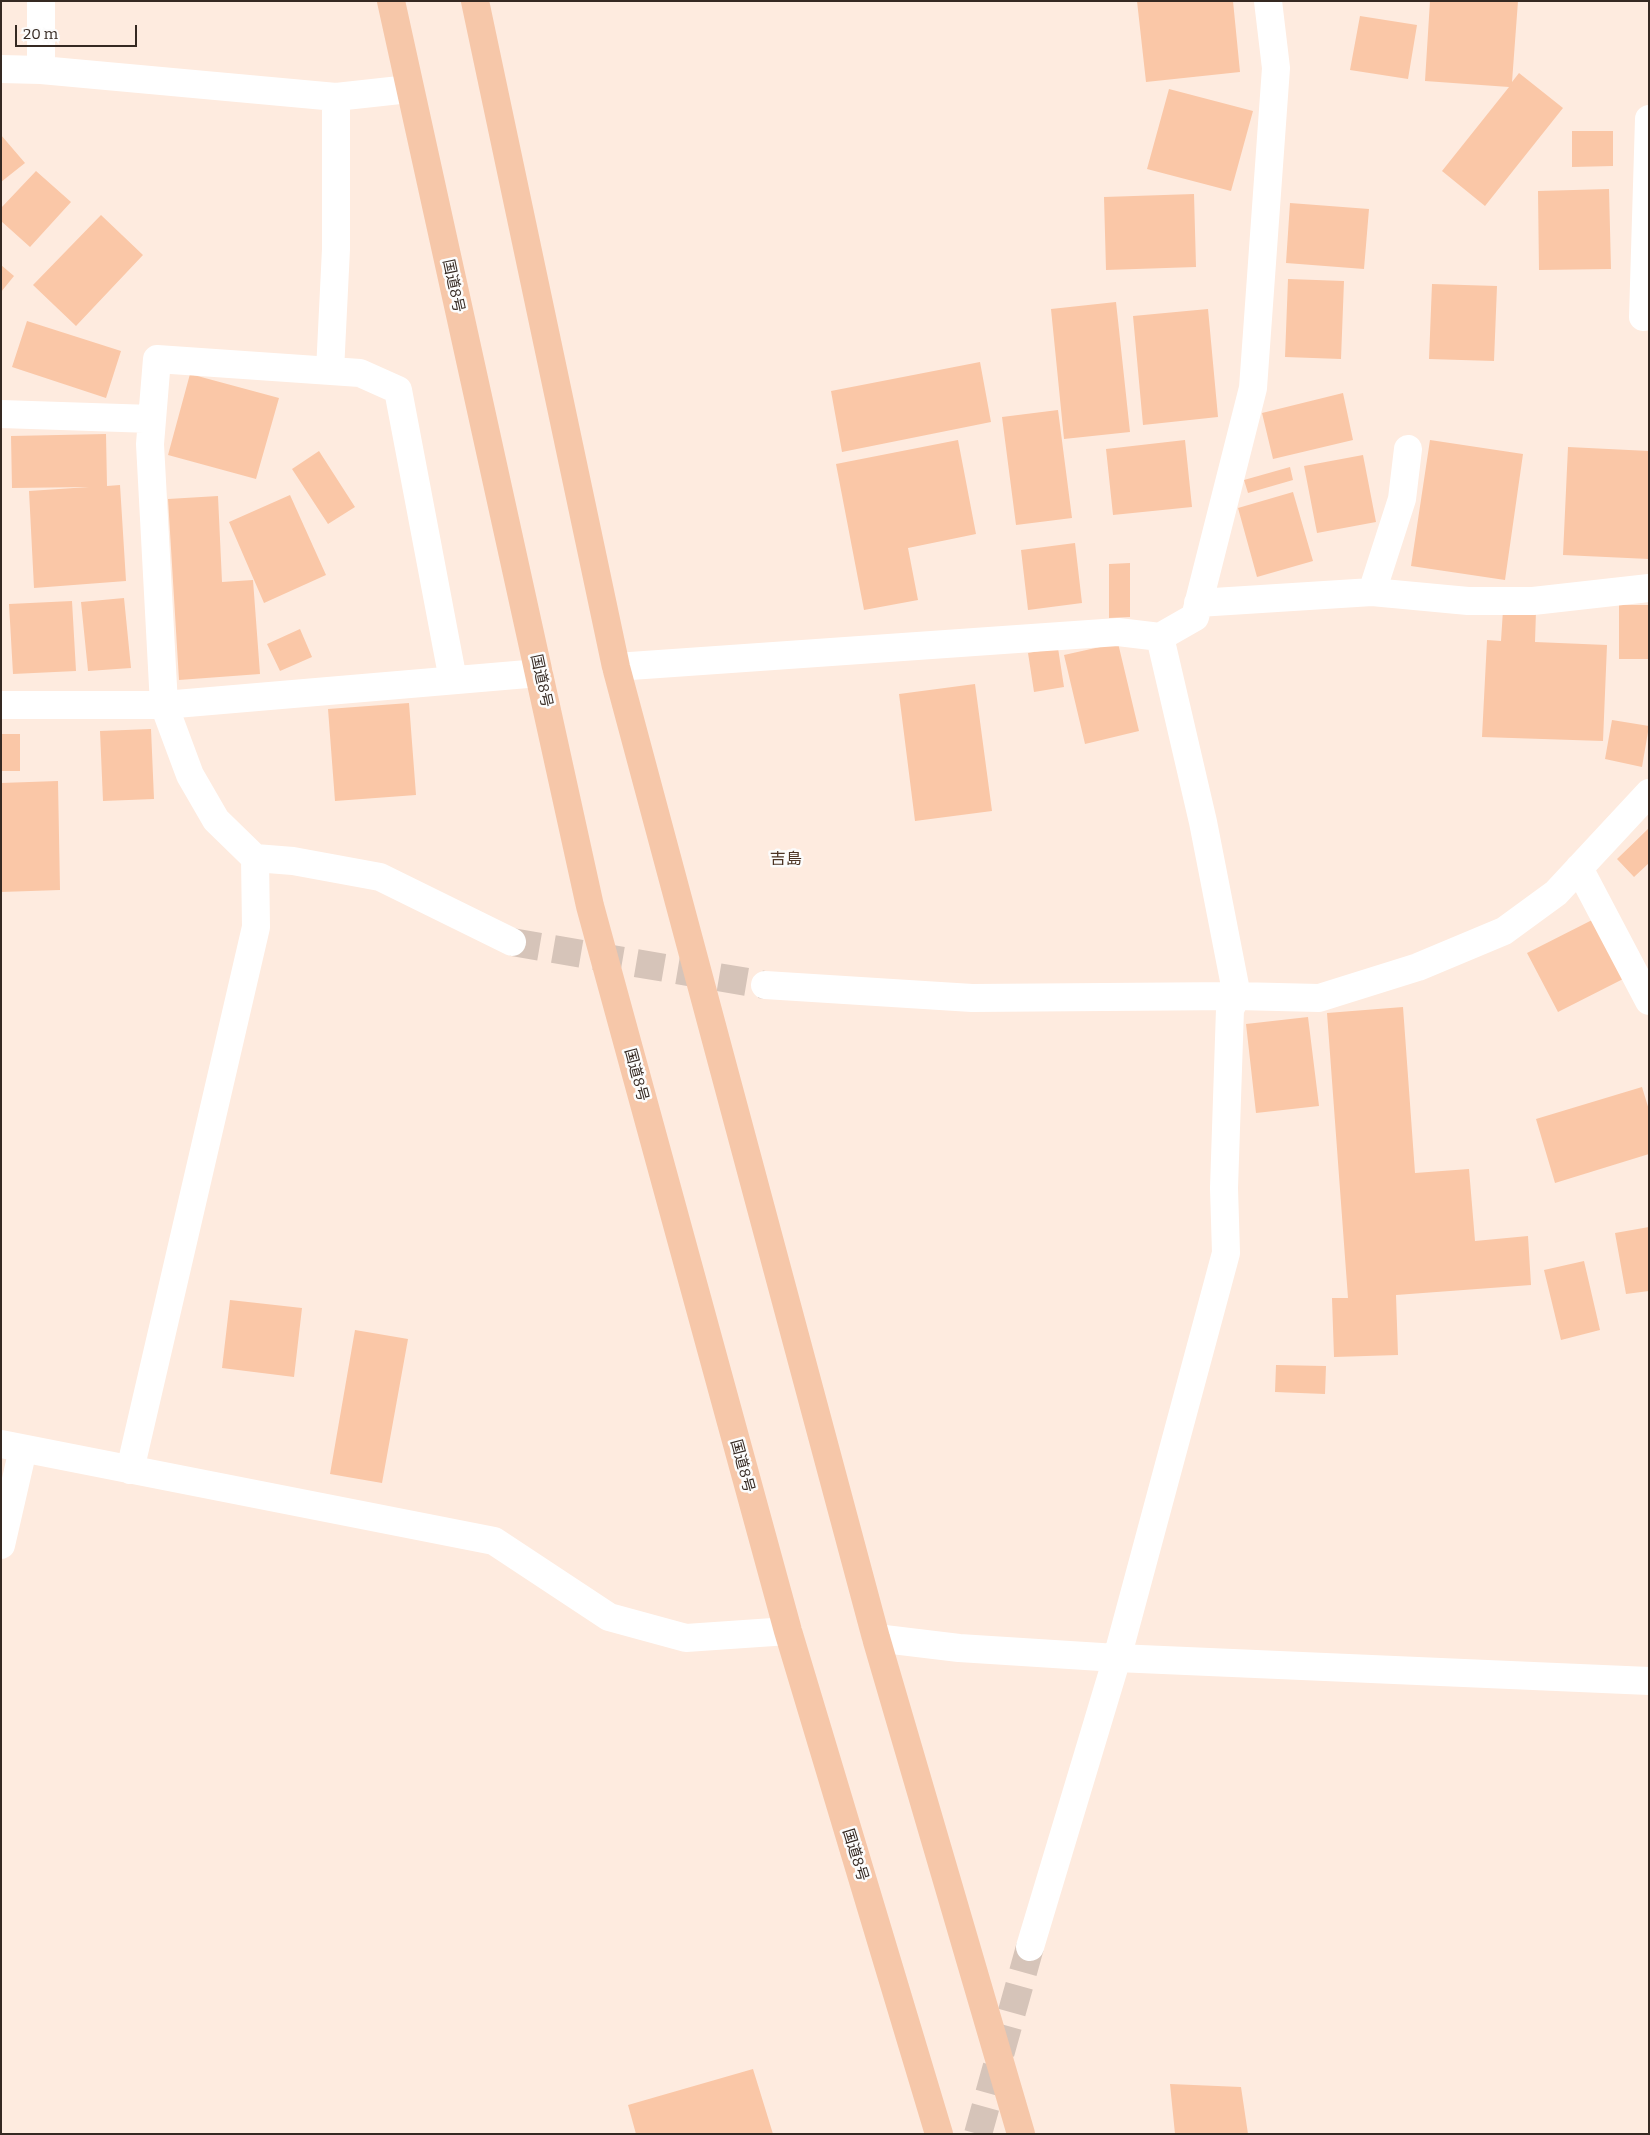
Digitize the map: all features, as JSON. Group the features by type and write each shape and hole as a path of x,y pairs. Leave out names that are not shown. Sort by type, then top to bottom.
{"highway":[{"name":"国道8号","path":"391,1 590,906 788,1631 939,2134"},
{"path":"475,1 616,667 876,1638 1021,2134"}],"street":[{"path":"40,1 41,70"},
{"path":"616,667 1118,632 1160,637 1195,617 1253,388 1276,68 1268,1"},
{"path":"1,70 41,70 336,97 409,89"},
{"path":"330,371 336,249 336,97"},
{"path":"1643,317 1649,119"},
{"path":"453,680 398,390 360,373 157,360 150,444 164,705 190,775 216,820 255,858 293,861 380,877 512,942"},
{"path":"1,414 152,419"},
{"path":"1372,592 1402,499 1408,449"},
{"path":"1198,604 1372,592 1468,601 1533,601 1649,588"},
{"path":"1030,1947 1118,1658 1226,1252 1224,1188 1230,1009 1237,996 1203,822 1160,637"},
{"path":"1,705 164,705 539,673"},
{"path":"766,985 972,998 1237,996 1319,998 1418,967 1504,931 1556,893 1649,793"},
{"path":"130,1470 256,927 255,858"},
{"path":"1579,868 1649,1001"},
{"path":"1,1545 12,1447 494,1541 609,1617 686,1638 788,1631"},
{"path":"876,1638 959,1648 1118,1658 1649,1681"}],"building":[{"path":"1137,1 1233,1 1240,72 1146,82"},
{"path":"1430,1 1518,1 1512,82 1519,73 1563,108 1485,206 1442,171 1509,87 1425,81"},
{"path":"1360,16 1417,25 1408,79 1350,70"},
{"path":"1169,89 1253,111 1231,191 1147,169"},
{"path":"1572,131 1613,131 1613,166 1572,167"},
{"path":"1,135 25,163 1,182"},
{"path":"36,171 71,202 30,247 1,221 1,208"},
{"path":"1609,189 1611,269 1539,270 1538,191"},
{"path":"1194,194 1196,267 1106,270 1104,197"},
{"path":"1290,203 1369,209 1364,269 1286,263"},
{"path":"101,215 143,255 76,326 33,285"},
{"path":"1,265 14,276 1,292"},
{"path":"1288,279 1344,281 1341,359 1285,357"},
{"path":"1432,284 1497,286 1494,361 1429,359"},
{"path":"1116,302 1130,432 1064,439 1051,309"},
{"path":"1208,309 1218,417 1143,425 1133,316"},
{"path":"27,321 121,351 106,398 12,367"},
{"path":"980,362 991,422 842,452 831,391"},
{"path":"190,374 279,398 256,479 168,455"},
{"path":"1343,393 1353,440 1273,459 1262,413"},
{"path":"1058,410 1072,518 1016,525 1002,417"},
{"path":"106,434 107,486 120,485 126,581 34,588 29,491 89,487 12,488 11,436"},
{"path":"958,440 976,534 908,548 918,600 864,610 836,464"},
{"path":"1185,440 1192,507 1113,515 1106,449"},
{"path":"1430,440 1523,454 1505,580 1411,566"},
{"path":"1568,447 1649,451 1649,559 1563,555"},
{"path":"319,451 355,507 328,524 292,469"},
{"path":"1363,455 1376,522 1317,533 1304,466"},
{"path":"1290,467 1293,480 1248,493 1244,480"},
{"path":"1293,492 1313,561 1257,577 1238,508"},
{"path":"290,495 326,575 264,603 229,522"},
{"path":"218,496 222,582 253,580 260,674 179,680 168,499"},
{"path":"1075,543 1082,603 1028,610 1021,550"},
{"path":"1130,563 1130,617 1109,618 1109,564"},
{"path":"124,598 131,668 88,671 81,602"},
{"path":"72,601 76,671 13,674 9,604"},
{"path":"1619,605 1649,605 1649,659 1619,659"},
{"path":"1503,610 1536,611 1535,642 1607,645 1603,741 1482,737 1487,640 1501,641"},
{"path":"300,629 312,657 280,671 267,644"},
{"path":"1118,643 1139,731 1085,744 1064,655"},
{"path":"1058,648 1064,687 1034,692 1028,653"},
{"path":"975,684 992,811 915,821 899,694"},
{"path":"409,703 416,795 335,801 328,709"},
{"path":"1612,720 1649,726 1642,767 1605,759"},
{"path":"151,729 154,799 103,801 100,731"},
{"path":"1,734 20,734 20,771 1,771"},
{"path":"58,781 60,890 1,892 1,783"},
{"path":"1649,828 1649,863 1634,877 1617,859"},
{"path":"1596,918 1627,977 1558,1012 1527,953"},
{"path":"1403,1007 1415,1173 1469,1169 1475,1241 1528,1236 1531,1285 1396,1295 1398,1355 1334,1357 1332,1298 1348,1298 1327,1013"},
{"path":"1308,1017 1319,1106 1256,1113 1246,1024"},
{"path":"1642,1087 1649,1110 1649,1154 1555,1183 1536,1119"},
{"path":"1649,1227 1649,1291 1626,1294 1615,1233"},
{"path":"1584,1261 1600,1330 1561,1340 1544,1270"},
{"path":"230,1300 302,1308 294,1377 222,1368"},
{"path":"355,1330 408,1339 382,1483 330,1474"},
{"path":"1276,1365 1326,1366 1325,1394 1275,1392"},
{"path":"753,2069 773,2134 636,2134 628,2105"},
{"path":"1170,2084 1241,2087 1248,2134 1175,2134"}],"tunnel":[{"path":"512,942 765,985"},
{"path":"978,2134 1030,1947"}],"district":[{"name":"吉島","path":"786,860"}]}
